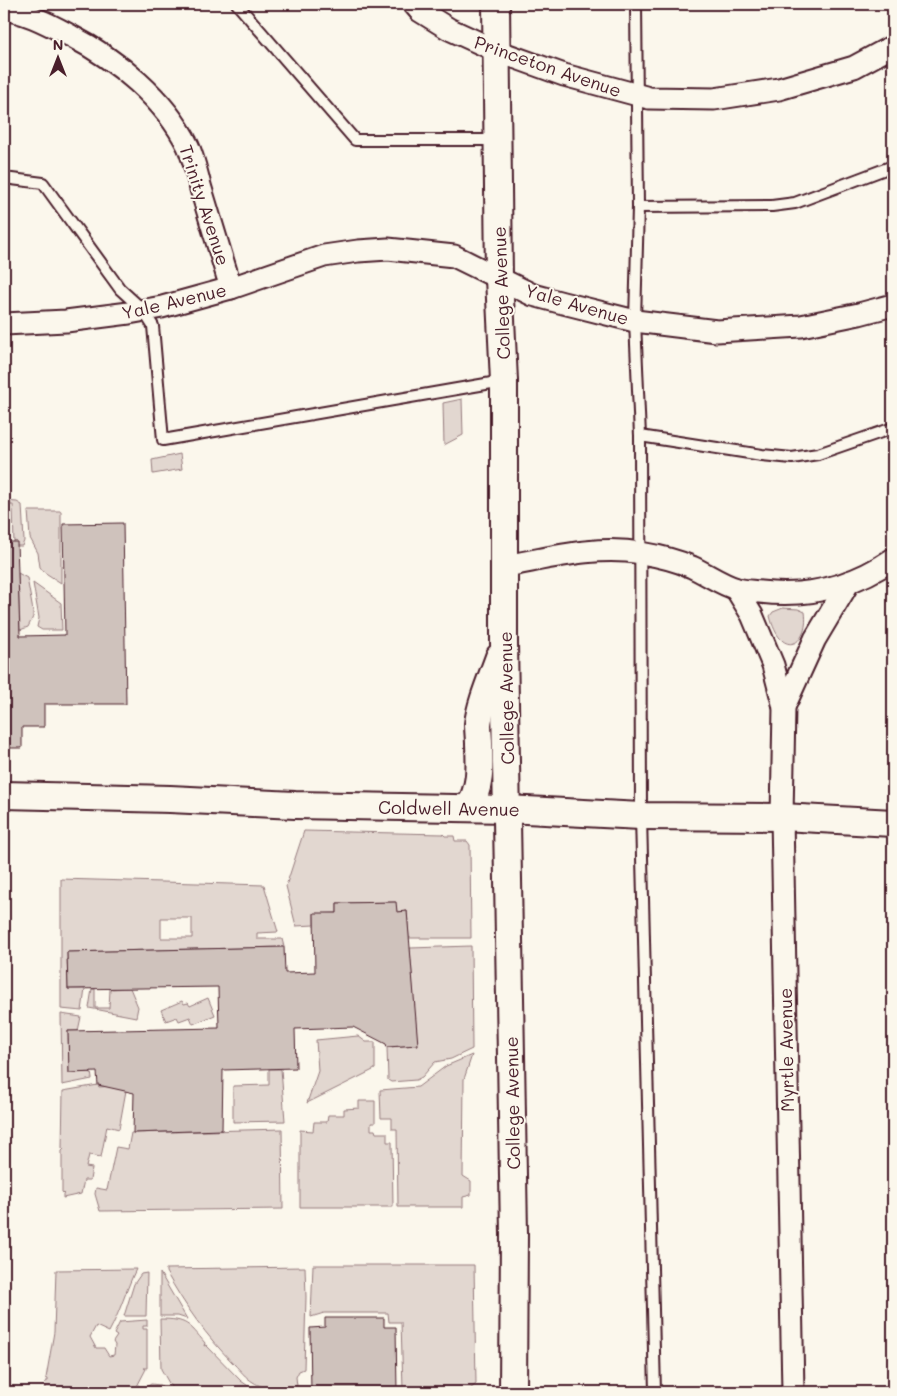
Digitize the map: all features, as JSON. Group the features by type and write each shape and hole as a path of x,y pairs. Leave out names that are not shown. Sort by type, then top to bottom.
{"street":[{"name":"Princeton Avenue","path":"414,4 448,29 497,51 564,75 649,98 714,99 779,89 854,66 893,46"},
{"name":"College Avenue","path":"496,4 499,278 504,381 504,642 514,1234 514,1392"},
{"name":"Trinity Avenue","path":"10,8 62,31 94,48 128,72 151,94 174,123 188,146 231,288"},
{"name":"Yale Avenue","path":"4,324 66,321 143,310 231,288 324,256 388,249 454,256 533,295 635,321 717,331 801,326 893,305"},
{"path":"505,566 582,552 640,552 668,558 692,567 736,589 790,595 813,592 849,582 877,570 893,559"},
{"name":"Myrtle Avenue","path":"784,707 816,639 849,582"},
{"name":"Myrtle Avenue","path":"736,589 752,615 773,665 784,707 782,817 793,1392"},
{"path":"469,808 477,792 479,779 478,724 504,642"},
{"name":"Coldwell Avenue","path":"4,795 170,799 295,806 507,809 642,816 782,817 893,823"}],"lane":[{"path":"237,4 356,140 497,140"},
{"path":"636,4 638,207 635,321 640,436 642,816 655,1392"},
{"path":"638,207 772,206 795,203 893,166"},
{"path":"4,178 43,183 120,289 143,310 153,326 163,440 504,381"},
{"path":"640,436 792,458 818,454 893,428"}],"shaded area":[{"path":"462,399 463,435 444,445 443,403"},
{"path":"180,454 182,469 153,474 152,460"},
{"path":"4,501 17,502 22,505 24,541 22,546 14,546 13,505 4,505"},
{"path":"28,511 61,511 61,583 44,572 40,567 38,553 30,538"},
{"path":"18,573 27,578 33,611 33,617 28,627 20,630"},
{"path":"33,583 61,603 62,630 42,630 37,627 39,618"},
{"path":"783,608 798,609 805,612 803,633 799,640 794,643 787,643 781,639 775,630 770,616 773,612"},
{"path":"304,831 443,834 445,836 454,836 455,841 467,841 470,845 471,938 409,938 407,911 397,912 395,902 337,903 337,913 314,914 314,925 296,926 286,886"},
{"path":"61,879 264,885 278,932 257,933 257,939 282,939 284,947 67,952 68,989 85,989 82,1011 61,1009","holes":["161,918 192,918 192,938 161,938"]},
{"path":"471,946 472,1049 451,1059 435,1062 422,1077 416,1080 391,1082 388,1080 387,1047 417,1045 410,948"},
{"path":"130,988 138,1007 136,1017 89,1008 92,989 95,989 95,1008 109,1008 110,989"},
{"path":"208,998 215,1015 193,1024 190,1017 179,1021 177,1017 166,1021 161,1010 182,1001 190,1006"},
{"path":"61,1014 81,1017 78,1031 68,1031 69,1073 91,1072 92,1079 62,1085"},
{"path":"358,1036 366,1042 375,1042 375,1069 307,1103 318,1071 316,1040"},
{"path":"472,1055 464,1079 463,1176 471,1181 471,1195 463,1197 463,1207 398,1207 397,1129 392,1129 392,1118 381,1118 380,1090 418,1087 446,1066"},
{"path":"269,1069 281,1069 285,1121 233,1122 233,1086 269,1085"},
{"path":"98,1085 99,1087 127,1085 119,1129 107,1126 101,1157 89,1155 86,1167 92,1168 90,1180 84,1180 81,1194 63,1198 63,1091"},
{"path":"359,1101 375,1101 375,1123 371,1123 371,1130 375,1130 376,1133 387,1133 387,1142 392,1142 393,1207 300,1207 300,1130 313,1131 314,1122 327,1122 328,1115 344,1115 344,1109 359,1108"},
{"path":"282,1129 283,1209 100,1211 95,1194 96,1188 107,1190 116,1147 128,1149 131,1133"},
{"path":"313,1265 474,1265 476,1384 469,1390 464,1391 403,1389 401,1322 389,1322 388,1313 324,1313 311,1317"},
{"path":"305,1267 304,1369 299,1371 296,1377 297,1386 281,1390 269,1389 258,1385 243,1374 205,1332 188,1309 166,1272 166,1269"},
{"path":"136,1269 109,1332 96,1326 90,1337 96,1348 104,1348 109,1356 114,1355 115,1345 113,1342 117,1336 114,1334 120,1322 147,1320 147,1326 143,1326 143,1329 147,1329 147,1368 144,1368 146,1369 134,1392 44,1392 46,1381 48,1381 46,1378 54,1332 56,1270"},
{"path":"147,1273 146,1316 124,1316 134,1284 141,1274"},
{"path":"160,1273 187,1319 178,1316 160,1316"},
{"path":"160,1319 176,1320 191,1327 205,1343 204,1346 206,1345 241,1381 257,1392 174,1392 161,1369"},
{"path":"151,1384 160,1385 166,1392 142,1392"}],"building":[{"path":"123,523 126,704 44,704 44,727 22,727 22,748 4,748 4,542 17,542 20,636 65,635 63,524"},
{"path":"396,902 397,912 407,911 418,1045 387,1047 386,1044 353,1027 295,1029 296,1068 223,1070 222,1130 133,1133 134,1093 98,1085 97,1072 69,1073 68,1031 219,1028 218,987 68,989 67,952 284,947 285,973 315,972 314,913 337,913 337,903"},
{"path":"325,1318 384,1318 384,1327 396,1327 397,1392 311,1392 310,1328 325,1327"}]}
